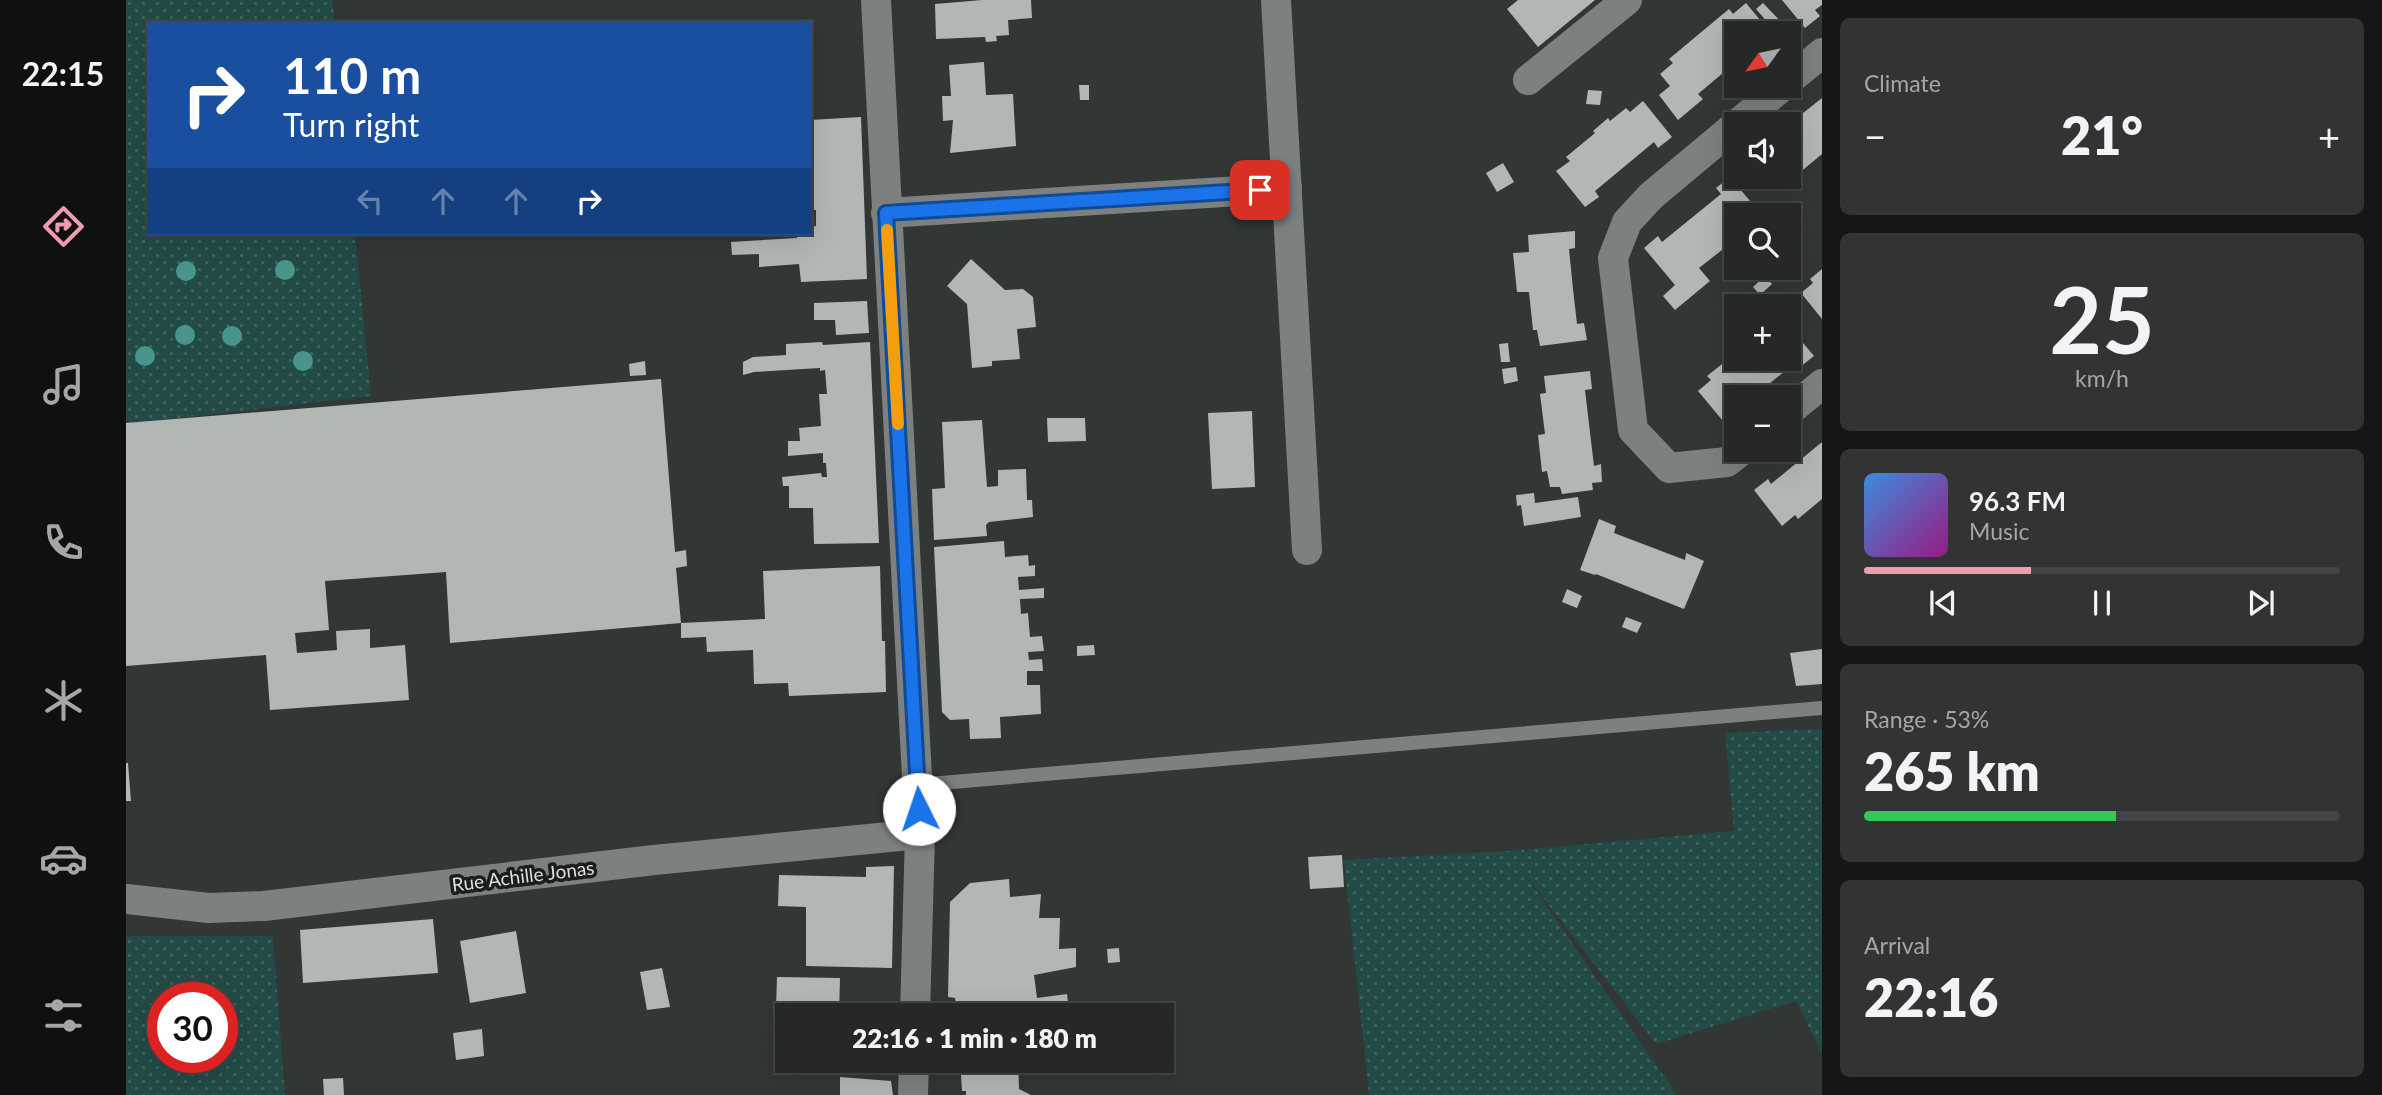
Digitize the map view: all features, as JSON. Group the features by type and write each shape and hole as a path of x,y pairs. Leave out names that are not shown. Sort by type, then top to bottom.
{"street":[{"path":"876,0 920,834 915,1003"},
{"path":"1276,0 1307,550"},
{"path":"1528,80 1627,0"},
{"path":"1801,70 1822,53"},
{"path":"1752,112 1769,98"},
{"path":"1724,135 1651,196 1627,222 1614,258 1633,430 1669,468 1727,462"},
{"path":"886,213 1287,188"},
{"path":"1801,401 1822,384"},
{"name":"Rue Achille Jonas","path":"126,899 209,908 264,906 654,860 920,834"},
{"path":"913,1095 914,1073"}],"lane":[{"path":"917,785 1822,708"}],"shaded area":[{"path":"126,0 332,0 335,21 147,21 147,235 355,235 371,396 126,424"},
{"path":"1822,729 1822,1054 1796,1001 1656,1044 1521,869 1677,1095 1369,1095 1344,860 1508,851 1734,831 1725,733"},
{"path":"126,936 273,936 285,1095 126,1095"}],"building":[{"path":"1031,0 1032,18 1008,20 1009,35 996,36 997,41 986,42 985,37 936,39 935,4"},
{"path":"1518,0 1595,0 1538,47 1507,9"},
{"path":"1782,0 1822,0 1822,5 1815,10 1820,16 1805,28"},
{"path":"1746,3 1761,21 1724,21 1724,72 1698,94 1703,99 1678,120 1659,95 1670,86 1660,74 1673,63 1669,59 1729,9 1733,14"},
{"path":"1763,3 1780,21 1766,21 1756,9"},
{"path":"984,62 986,95 1013,94 1016,146 950,153 953,120 943,121 942,96 951,96 949,65"},
{"path":"1079,85 1089,85 1089,100 1080,100"},
{"path":"1588,90 1602,91 1600,105 1586,104"},
{"path":"1822,98 1822,154 1801,172 1801,115"},
{"path":"1643,101 1672,137 1658,148 1654,142 1595,191 1599,197 1585,207 1556,171 1570,161 1566,157 1595,133 1593,131 1608,118 1610,121 1626,108 1630,112"},
{"path":"861,117 867,279 801,282 799,264 759,267 759,254 732,255 731,242 812,235 812,227 816,226 816,210 812,210 812,120"},
{"path":"1503,163 1514,182 1497,192 1486,173"},
{"path":"1724,182 1724,189 1740,189 1752,203 1724,203 1724,248 1699,268 1710,281 1675,310 1663,296 1675,285 1644,248 1658,236 1662,242 1721,194 1716,188"},
{"path":"1575,231 1575,248 1569,249 1573,289 1577,324 1584,323 1587,340 1540,346 1537,330 1533,330 1529,292 1517,292 1513,253 1529,252 1528,235"},
{"path":"971,259 1005,290 1023,289 1033,297 1036,327 1017,329 1020,359 992,361 992,366 972,368 967,304 947,286"},
{"path":"1822,269 1822,319 1801,293 1813,283 1810,279"},
{"path":"1761,280 1768,280 1772,284 1761,294 1753,287"},
{"path":"867,301 869,333 836,335 835,320 814,320 814,303"},
{"path":"1801,340 1814,356 1801,366"},
{"path":"822,342 823,345 870,342 879,543 814,544 813,508 789,508 789,486 783,486 782,477 821,473 822,477 827,477 823,453 788,456 788,441 800,441 799,428 821,426 819,394 827,394 825,370 820,371 820,368 754,372 743,375 743,362 753,357 786,355 786,344"},
{"path":"1508,343 1510,362 1501,362 1499,344"},
{"path":"645,361 646,375 630,376 629,364"},
{"path":"1724,363 1724,371 1785,371 1768,385 1724,385 1724,422 1698,391 1711,380 1707,376"},
{"path":"1516,367 1518,381 1504,384 1502,369"},
{"path":"1590,371 1592,389 1585,390 1594,466 1601,464 1602,482 1592,483 1593,490 1562,494 1560,487 1550,487 1547,471 1542,472 1538,435 1545,434 1540,394 1546,393 1544,376"},
{"path":"661,379 675,552 686,550 687,566 676,568 681,623 450,643 446,572 325,581 329,630 295,633 297,653 337,650 336,631 370,629 370,648 405,645 409,700 270,710 266,655 126,666 126,423"},
{"path":"1252,411 1255,487 1212,489 1208,413"},
{"path":"1047,418 1085,418 1086,441 1048,442"},
{"path":"982,420 987,487 998,486 998,470 1026,469 1027,500 1032,500 1033,517 989,522 986,525 987,536 934,540 932,489 945,488 942,422"},
{"path":"1822,442 1822,499 1798,519 1795,515 1782,526 1754,490 1768,479 1771,484"},
{"path":"1534,493 1535,503 1578,497 1581,517 1524,526 1521,505 1517,506 1516,495"},
{"path":"1599,519 1616,526 1614,533 1685,560 1686,553 1704,561 1684,609 1580,570"},
{"path":"1004,541 1005,557 1028,555 1029,566 1035,565 1035,576 1018,577 1019,590 1044,588 1044,598 1020,599 1021,614 1028,613 1030,637 1042,636 1044,651 1028,652 1029,660 1042,659 1043,671 1027,671 1027,685 1040,685 1041,714 1000,717 1001,738 970,739 969,719 950,720 942,712 934,547"},
{"path":"880,566 886,692 789,696 788,683 754,684 753,650 707,652 706,637 681,638 681,623 765,619 763,571"},
{"path":"1567,589 1582,596 1577,608 1562,602"},
{"path":"1626,617 1642,623 1637,633 1622,627"},
{"path":"1094,645 1095,655 1077,656 1077,646"},
{"path":"1822,649 1822,684 1796,686 1790,653"},
{"path":"128,763 131,801 126,801"},
{"path":"1342,855 1344,887 1310,889 1308,857"},
{"path":"894,866 892,968 806,966 806,907 778,906 779,875 866,877 866,867"},
{"path":"1009,879 1010,897 1041,894 1039,918 1060,918 1059,949 1076,948 1076,967 1034,975 1037,998 1067,994 1068,1003 956,1003 955,998 948,997 950,902 970,883"},
{"path":"433,919 438,973 303,983 300,930"},
{"path":"516,931 526,993 470,1003 460,941"},
{"path":"1119,948 1120,962 1108,963 1107,949"},
{"path":"662,968 670,1007 647,1010 640,972"},
{"path":"777,977 840,978 839,1003 776,1003"},
{"path":"482,1029 484,1056 456,1060 453,1033"},
{"path":"961,1073 1018,1073 1019,1089 1031,1095 966,1095 966,1091 962,1091"},
{"path":"840,1077 891,1081 893,1095 840,1095"},
{"path":"343,1078 344,1095 324,1095 323,1079"}],"slow traffic":[{"path":"887,230 898,424"}],"route":[{"path":"919,809 886,213 1260,190"}]}
